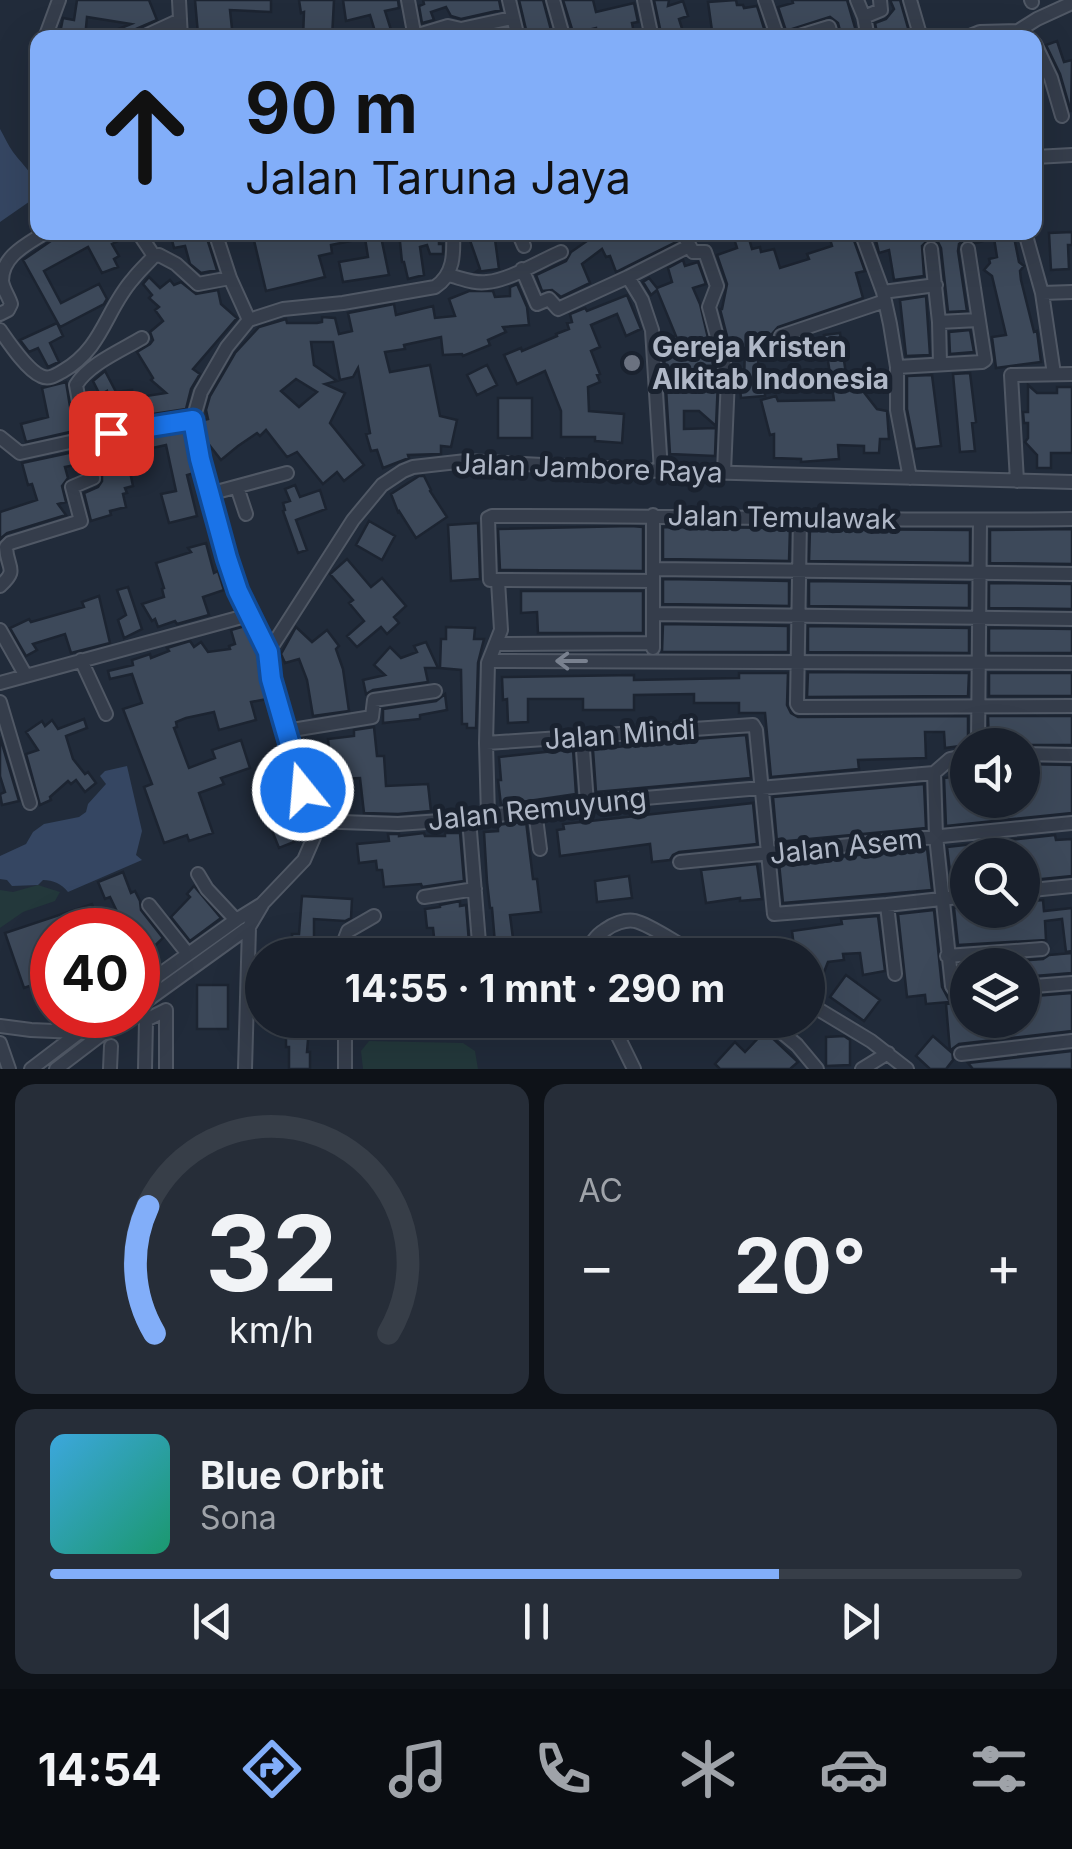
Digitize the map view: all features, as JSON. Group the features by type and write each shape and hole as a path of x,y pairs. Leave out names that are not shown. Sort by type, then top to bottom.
{"street":[{"path":"48,30 60,0"},
{"path":"179,0 181,30"},
{"path":"408,0 414,30"},
{"path":"509,0 516,30"},
{"path":"553,0 561,30"},
{"path":"644,0 650,30"},
{"path":"765,0 775,30"},
{"path":"857,0 867,30"},
{"path":"864,16 882,9 880,0"},
{"path":"910,0 919,30"},
{"path":"1031,30 1037,19 1072,2"},
{"path":"436,30 512,18"},
{"path":"159,30 180,20"},
{"path":"1042,59 1062,116"},
{"path":"1042,81 1051,78"},
{"path":"1042,157 1072,155"},
{"path":"0,314 11,304 2,281 8,260 34,240"},
{"path":"143,240 154,256"},
{"path":"218,240 249,320"},
{"path":"160,989 262,904 304,860 314,836 271,679 268,652 233,574 200,459 193,420 202,392 249,320 283,309 435,287 448,275 457,240"},
{"path":"521,240 524,246"},
{"path":"686,240 694,253 705,251 717,286 709,308 728,378 724,472"},
{"path":"864,240 884,297 896,366 901,442 910,478"},
{"path":"1027,240 1042,293 1054,374"},
{"path":"522,269 537,304 548,300 562,308 689,246"},
{"path":"931,249 940,363"},
{"path":"896,366 984,361 968,250"},
{"path":"448,275 488,282 561,252"},
{"path":"0,330 32,370 44,378 52,377 84,355 136,276 154,256 176,264 199,284 230,278"},
{"path":"628,277 642,300 652,330 660,470"},
{"path":"780,336 884,297 936,285"},
{"path":"1042,293 1072,292"},
{"path":"939,322 978,320"},
{"path":"0,586 12,572 6,554 10,543 81,521 72,488 93,478 77,382 101,362 142,338"},
{"path":"1017,482 1012,376 1072,374"},
{"path":"0,459 88,438 193,420"},
{"path":"0,438 20,453"},
{"name":"Jalan Jambore Raya","path":"268,652 352,520 382,485 413,466 466,461 1072,482"},
{"path":"210,494 287,472"},
{"path":"237,486 246,514"},
{"path":"653,515 654,661"},
{"name":"Jalan Temulawak","path":"498,580 488,577 488,518 492,516 980,522 1072,519"},
{"path":"800,518 797,704 801,708 1072,706"},
{"path":"978,728 980,522"},
{"path":"488,816 490,661 501,630 498,580 799,570 1072,574"},
{"path":"653,614 1072,619"},
{"path":"0,683 249,615"},
{"path":"0,630 26,676"},
{"path":"496,644 653,643"},
{"path":"80,660 106,714"},
{"path":"490,661 1072,663"},
{"path":"286,731 372,717 374,700 435,691"},
{"path":"0,702 30,802"},
{"name":"Jalan Mindi","path":"486,743 754,726 760,787"},
{"path":"582,737 587,803"},
{"path":"1040,755 1072,756"},
{"path":"950,760 934,773 936,836 950,971"},
{"name":"Jalan Remuyung","path":"313,821 398,824 587,803 934,773"},
{"path":"760,787 774,914 950,898"},
{"path":"535,810 540,849"},
{"path":"469,818 479,938"},
{"name":"Jalan Asem","path":"680,862 1072,823"},
{"path":"198,874 207,889 242,923 246,1069"},
{"path":"1040,889 1072,886"},
{"path":"424,897 475,889"},
{"path":"149,905 188,954"},
{"path":"887,906 895,974"},
{"path":"345,938 348,931 374,916"},
{"path":"596,938 607,928 628,921 643,924 668,938"},
{"path":"160,974 242,923"},
{"path":"948,956 1042,949"},
{"path":"1040,986 1072,983"},
{"path":"145,1069 146,1020 166,1010 166,1069"},
{"path":"825,1013 908,1069"},
{"path":"0,1026 30,1030"},
{"path":"38,1038 44,1063"},
{"path":"32,1069 71,1038"},
{"path":"56,1069 97,1038"},
{"path":"345,1038 345,1069"},
{"path":"619,1038 634,1069"},
{"path":"789,1038 817,1069"},
{"path":"961,1054 1072,1041"},
{"path":"0,1043 9,1069"},
{"path":"110,1069 111,1046"},
{"path":"862,1069 888,1053"}],"green space":[{"path":"38,885 60,892 55,901 30,908 0,928 0,890 13,892"},
{"path":"369,1041 463,1043 475,1051 478,1069 363,1069 361,1051"}],"water":[{"path":"0,129 30,174 30,201 0,222"},
{"path":"127,766 142,831 136,855 142,860 68,892 50,881 12,886 0,879 0,856 26,844 44,824 79,817 106,784 100,776"}],"building":[{"path":"77,0 149,0 157,20 135,30 116,30 131,24 87,17 86,30 61,30 63,18 74,20"},
{"path":"195,0 271,0 271,12 230,10 232,30 198,30"},
{"path":"299,0 334,0 332,30 303,30 304,12 301,13"},
{"path":"343,0 398,0 399,8 385,11 391,30 375,30 370,15 346,21"},
{"path":"423,0 499,0 501,10 461,19 451,16 446,7 431,12 434,20 422,23 419,6 424,4"},
{"path":"519,0 543,0 551,30 526,30"},
{"path":"563,0 593,0 596,12 634,3 638,22 632,23 633,30 572,29"},
{"path":"654,0 669,0 668,6 683,1 688,16 679,19 682,30 660,30"},
{"path":"736,0 744,8 757,6 764,30 712,30 708,2"},
{"path":"792,0 847,0 856,30 840,30 830,17 786,30 778,7 793,3"},
{"path":"890,0 900,0 909,30 876,30 875,23 886,19 894,9"},
{"path":"1057,41 1064,62 1072,60 1071,112 1046,45"},
{"path":"1072,232 1069,269 1051,270 1049,233"},
{"path":"52,240 118,241 112,244 119,256 114,259 118,267 102,273 88,247 44,271 61,303 99,284 107,299 60,327 23,260"},
{"path":"172,240 208,240 217,270 201,273 190,264 185,246 174,248"},
{"path":"254,240 355,240 331,245 332,253 319,256 325,277 266,291"},
{"path":"365,240 382,240 389,275 343,282 339,262 368,257"},
{"path":"400,240 439,240 443,244 443,254 430,254 427,245 420,247 424,275 408,279"},
{"path":"470,240 495,240 499,269 476,272 480,269"},
{"path":"588,240 676,242 616,272 610,256 606,257 602,249 582,264 590,283 561,297 552,290 542,291 536,275 566,261 571,252"},
{"path":"734,240 749,240 752,249 760,247 761,252 774,249 780,268 809,259 807,254 832,246 830,240 854,240 865,271 856,273 863,298 778,327 758,340 758,379 764,379 765,396 741,398 739,380 744,380 745,348 737,348 737,342 732,342 730,348 720,309 727,284 717,255 737,248"},
{"path":"876,240 928,240 922,246 924,276 894,280 889,250 879,253"},
{"path":"932,240 965,240 958,251 967,311 948,312 938,242"},
{"path":"994,240 1015,240 1019,262 1024,266 1021,280 1034,332 1037,331 1041,362 996,368 992,337 1006,335 992,276 984,270 989,259 997,257"},
{"path":"683,260 685,266 698,262 706,284 693,288 718,381 716,426 699,411 684,411 684,429 716,428 715,456 670,454 663,339 676,336 657,290 651,295 643,282 649,278 657,288 672,282 668,268"},
{"path":"149,277 160,288 170,280 174,285 181,282 196,294 218,290 221,304 237,318 193,369 200,374 186,409 114,420 107,391 100,395 93,381 105,371 116,392 132,390 133,398 166,393 151,380 137,352 150,344 150,332 163,321 155,310 159,307 149,298 152,295 143,284"},
{"path":"517,284 527,307 529,325 503,327 506,332 488,340 490,345 463,356 443,355 441,337 385,352 390,372 430,365 440,416 457,420 451,447 441,446 441,454 408,455 409,458 383,468 377,450 371,451 366,434 370,433 358,368 353,377 340,380 333,342 311,342 314,365 337,381 325,384 345,393 330,423 364,465 344,481 337,472 323,484 297,452 287,457 266,430 221,460 207,442 204,420 208,419 210,396 235,353 259,327 286,319 287,323 317,323 322,322 322,317 335,318 339,334 352,331 348,313 394,304 396,315 433,306 435,318 455,316 449,299 469,291 510,296 510,287","holes":["296,379 317,392 299,407 281,391"]},
{"path":"627,295 641,329 626,336 617,314 591,325 600,347 591,351 600,382 588,387 589,411 624,414 622,443 595,441 595,437 561,437 561,411 545,371 517,384 504,355 569,329 570,314"},
{"path":"926,296 930,355 906,356 900,300"},
{"path":"57,323 63,336 50,343 59,362 48,367 38,348 29,352 20,340"},
{"path":"970,330 974,352 950,354 949,332"},
{"path":"840,333 847,381 877,379 878,390 863,391 877,409 887,411 889,439 880,439 879,453 864,453 864,446 838,445 839,459 801,462 774,458 774,434 770,435 761,400 776,396 778,401 834,400 824,335"},
{"path":"487,365 497,385 477,395 467,375"},
{"path":"970,373 975,451 960,452 953,374"},
{"path":"932,375 941,446 915,449 907,409 907,376"},
{"path":"66,382 74,431 26,442 21,424 48,417 42,388"},
{"path":"1028,385 1037,393 1057,393 1057,387 1072,387 1072,453 1051,453 1051,468 1037,468 1037,455 1025,442 1028,423 1024,423 1023,412 1028,412"},
{"path":"498,398 532,398 532,438 498,438"},
{"path":"184,431 194,473 187,475 197,516 169,523 161,494 176,491 166,445 121,455 118,442"},
{"path":"78,451 80,464 65,467 68,478 62,486 66,502 58,504 66,515 7,533 0,539 0,512 37,500 22,463"},
{"path":"117,454 122,474 130,472 133,486 125,488 127,493 123,494 126,507 91,521 84,493 102,481 101,458"},
{"path":"424,476 447,517 416,538 391,494"},
{"path":"295,485 300,497 320,490 326,509 296,520 307,550 298,553 283,511 283,503 290,501 285,489"},
{"path":"369,521 395,536 382,560 356,545"},
{"path":"478,523 480,579 451,581 448,525"},
{"path":"643,527 643,571 500,570 498,529"},
{"path":"663,527 790,528 789,561 663,559"},
{"path":"810,529 970,530 970,563 809,561"},
{"path":"1072,529 1072,564 990,563 990,530"},
{"path":"206,543 214,573 218,571 224,590 203,597 209,615 158,627 142,604 164,597 156,563"},
{"path":"347,559 371,587 382,578 406,606 394,617 399,623 387,634 381,627 357,647 347,636 364,621 349,603 353,600 330,574"},
{"path":"663,579 789,581 789,606 663,604"},
{"path":"809,581 969,583 969,608 809,606"},
{"path":"989,583 1072,584 1072,609 989,608"},
{"path":"128,587 142,629 124,638 118,620 126,615 117,590"},
{"path":"521,591 643,591 643,633 538,633 537,612 521,613"},
{"path":"99,596 110,643 71,653 65,634 33,644 37,650 26,656 10,628 29,619 31,622 84,607 82,602"},
{"path":"663,624 788,626 788,652 662,652"},
{"path":"245,626 259,654 267,699 251,702 256,720 219,730 214,712 176,722 174,728 189,768 215,758 212,750 241,740 250,768 221,778 224,784 199,793 213,833 189,841 187,835 164,843 144,787 152,784 123,709 142,703 132,674 110,679 108,671 190,641 194,647 201,642 208,652 230,649 235,644 231,630"},
{"path":"808,626 969,628 969,653 808,652"},
{"path":"296,627 312,642 327,630 339,646 336,649 349,711 313,716 299,659 285,663 281,654"},
{"path":"446,627 475,628 474,639 484,639 478,663 476,728 462,724 461,670 440,668 441,639 446,639"},
{"path":"989,628 1072,629 1072,653 989,653"},
{"path":"426,642 438,668 425,668 428,682 366,694 363,680 385,675 374,665 390,647 401,658 417,652 414,646"},
{"path":"808,672 969,673 968,696 807,697"},
{"path":"739,673 788,673 787,705 798,717 968,716 968,728 950,728 950,747 945,748 944,732 925,732 926,758 858,760 859,769 771,777 765,713 739,713 739,703 694,703 694,694 634,695 634,710 583,710 583,699 528,699 528,722 508,723 507,699 503,700 502,677 739,678"},
{"path":"989,673 1072,673 1072,696 989,696"},
{"path":"445,694 447,710 420,715 420,719 383,723 383,709 436,701"},
{"path":"988,716 1072,716 1072,745 1040,745 1040,728 988,728"},
{"path":"84,719 87,728 66,736 73,759 96,783 85,792 76,780 71,784 68,781 51,800 40,805 26,754 38,750 26,732 42,721 45,726 52,720 58,729"},
{"path":"374,727 377,756 384,756 386,786 428,784 431,811 364,813 360,778 340,779 338,757 330,758 328,739 354,736 354,730"},
{"path":"746,735 751,778 596,792 593,750"},
{"path":"0,737 19,801 2,805 0,794 5,792 0,776"},
{"path":"573,749 576,794 501,805 499,757"},
{"path":"1040,764 1072,765 1072,813 1040,816"},
{"path":"950,777 950,818 1024,818 946,826 944,778"},
{"path":"924,784 926,828 777,842 773,797"},
{"path":"270,795 275,806 279,804 294,842 279,848 263,808 259,810 256,801"},
{"path":"753,803 757,844 679,852 670,860 652,862 650,844 560,856 557,830 564,829 563,824"},
{"path":"526,821 533,879 537,879 541,912 510,915 513,938 495,938 490,908 484,832 498,831 498,825"},
{"path":"460,833 464,881 384,887 382,870 377,870 376,861 359,863 357,844 389,841 388,834"},
{"path":"1055,835 1056,840 1072,839 1072,876 1040,879 1040,838 1028,838"},
{"path":"927,848 932,890 783,903 779,863"},
{"path":"757,864 762,899 706,903 701,870"},
{"path":"123,872 131,893 135,891 141,908 115,908 110,897 105,899 98,882"},
{"path":"629,876 632,898 597,902 595,881"},
{"path":"194,886 221,918 190,941 171,917 190,897 187,894"},
{"path":"302,896 352,899 351,918 314,919 314,938 292,938 292,934 299,934"},
{"path":"1040,900 1044,911 1072,908 1072,951 1066,952 1062,919 1045,921 1046,940 958,945 956,928 1040,928"},
{"path":"460,901 460,906 466,905 469,938 434,938 433,928 427,928 425,909"},
{"path":"934,910 942,987 950,1002 926,1004 925,995 907,997 898,914"},
{"path":"878,916 885,971 863,975 860,953 843,954 844,960 828,962 825,970 825,938 793,938 792,931 842,924 841,919"},
{"path":"30,925 30,986 24,988 5,933"},
{"path":"1072,953 1072,973 1040,976 1040,959"},
{"path":"846,975 880,1000 864,1021 830,997"},
{"path":"197,985 228,985 228,1029 197,1029"},
{"path":"1072,993 1072,1031 1040,1035 1040,996"},
{"path":"946,1004 950,1004 950,1038 1011,1038 959,1044 952,1049 953,1060 946,1069 930,1069 916,1056 933,1036 950,1051"},
{"path":"844,1036 850,1040 850,1065 826,1066 826,1037"},
{"path":"286,1038 308,1038 310,1069 289,1069"},
{"path":"758,1038 772,1038 798,1062 790,1069 720,1069 715,1064 735,1042 745,1052"},
{"path":"1072,1051 1072,1069 973,1069 968,1063"}],"place":[{"name":"Gereja Kristen Alkitab Indonesia","path":"632,363"}],"route":[{"path":"111,433 193,420 227,558 238,591 268,652 271,679 303,790"}]}
